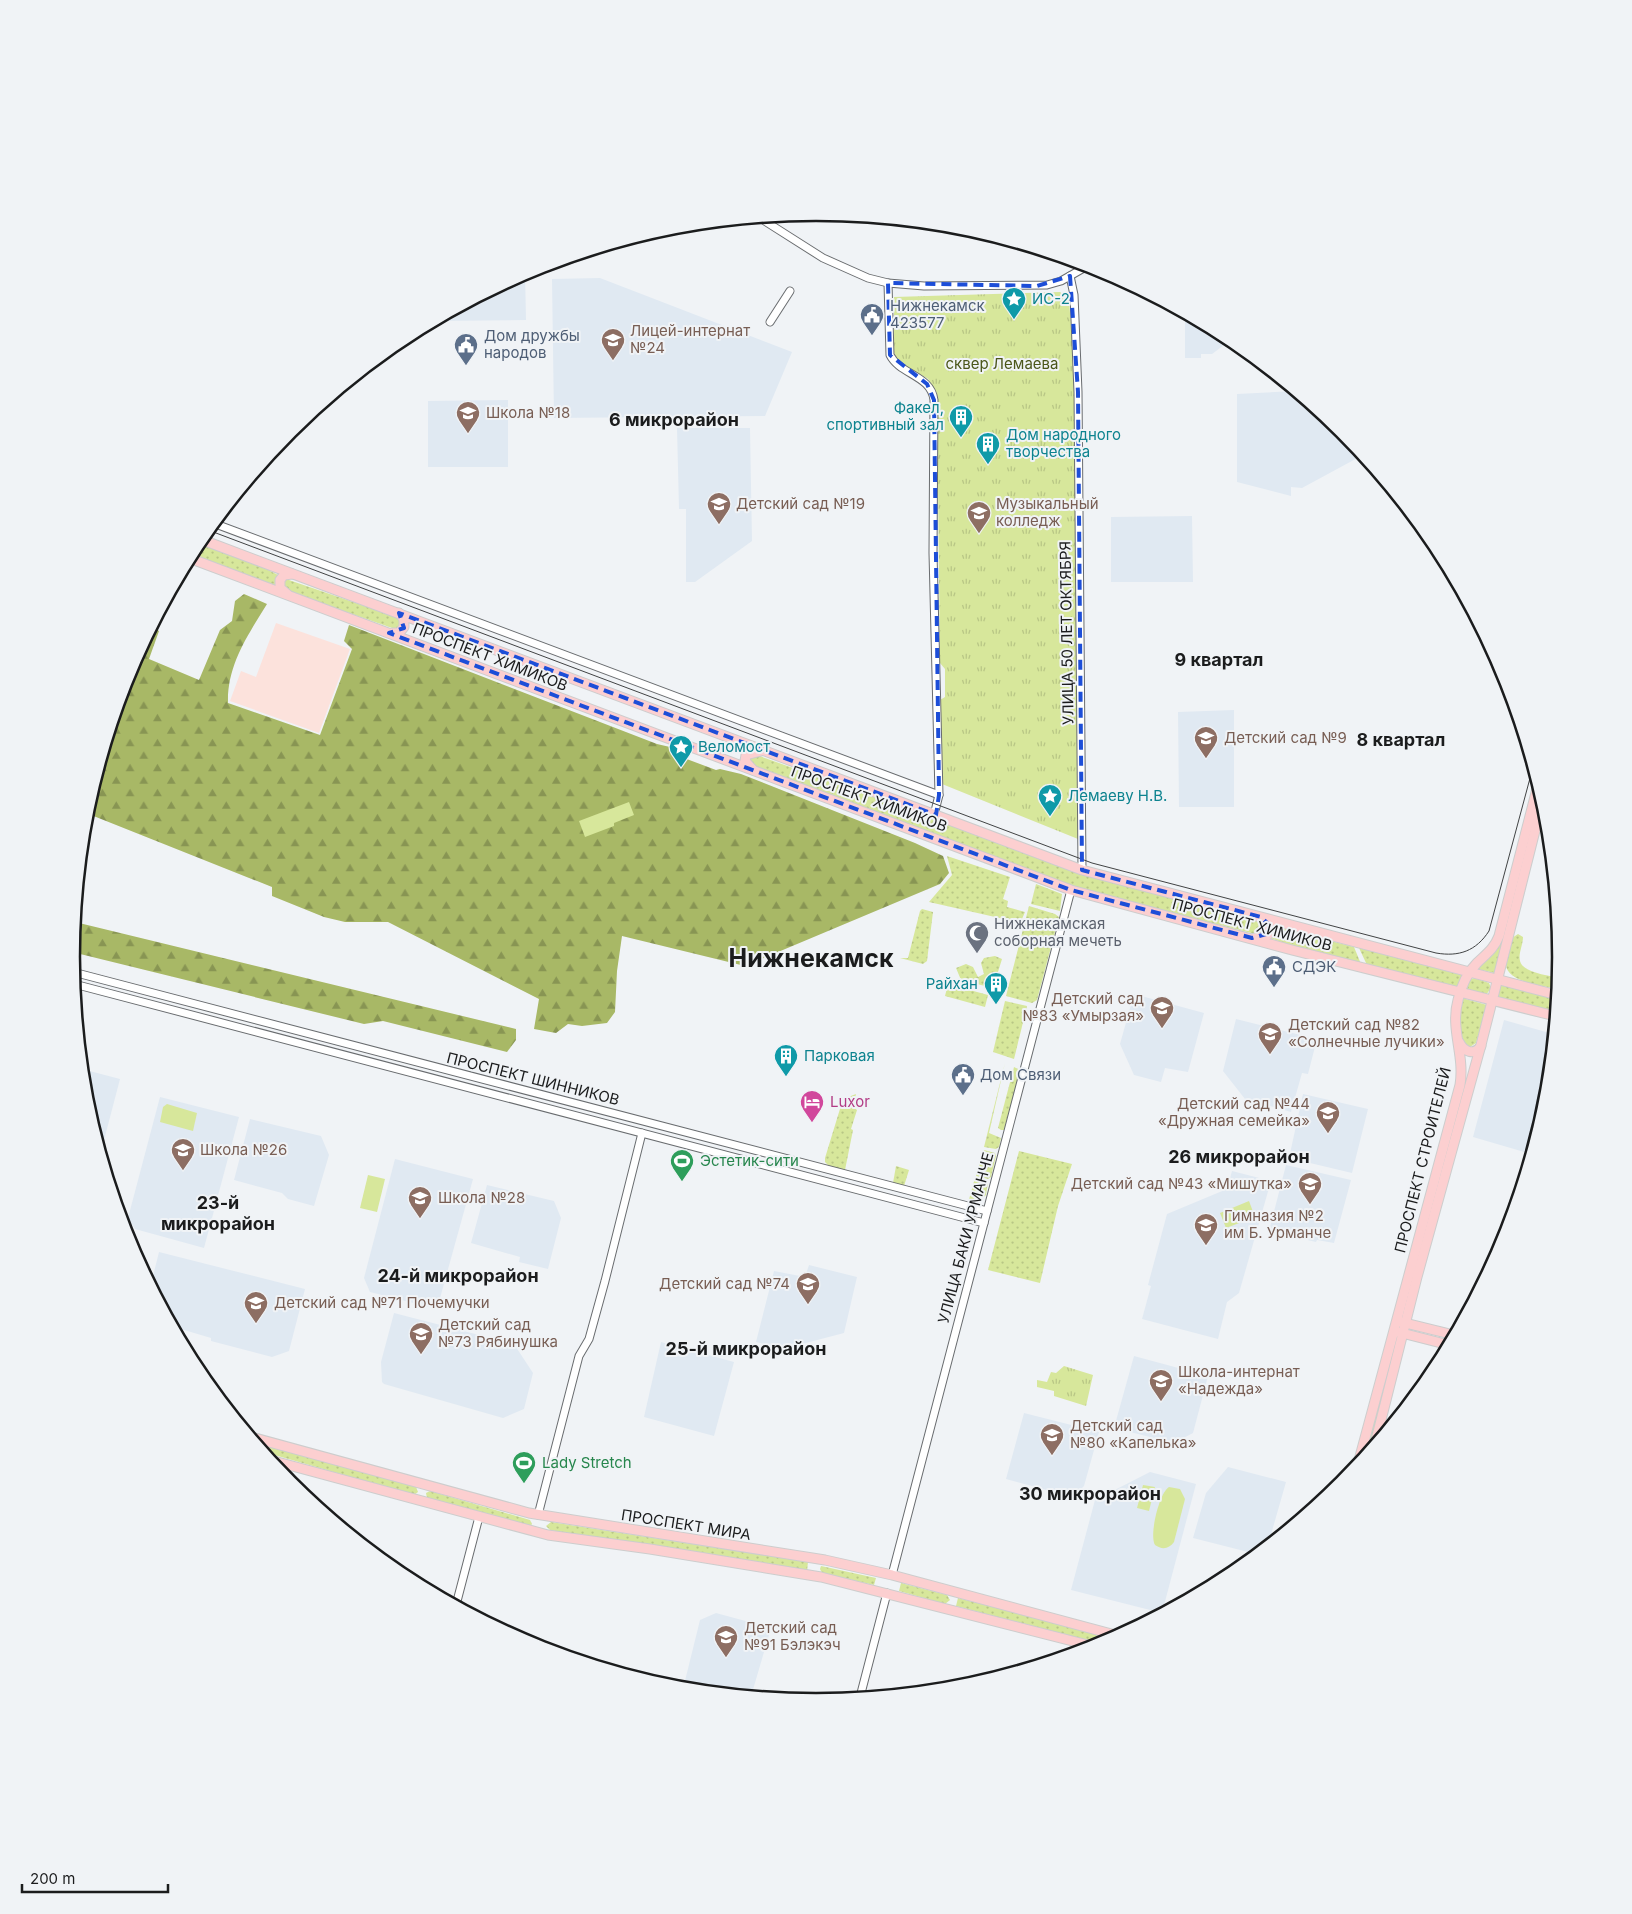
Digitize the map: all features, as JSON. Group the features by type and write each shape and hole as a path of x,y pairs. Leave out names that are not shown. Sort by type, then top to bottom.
{"main road":[{"name":"ПРОСПЕКТ ХИМИКОВ","path":"208,542 1082,870 1550,993"},
{"name":"ПРОСПЕКТ ХИМИКОВ","path":"196,561 1071,890 1460,993 1549,1015"},
{"path":"289,596 281,589 280,582 284,575 293,574"},
{"path":"389,633 399,633 404,627 404,619 399,613"},
{"path":"754,771 745,761 746,755 753,751 763,751"},
{"name":"ПРОСПЕКТ СТРОИТЕЛЕЙ","path":"1362,1450 1462,1071 1455,1012 1460,993 1469,973 1494,946 1499,936 1535,798"},
{"name":"ПРОСПЕКТ СТРОИТЕЛЕЙ","path":"1378,1431 1474,1073 1539,816"},
{"path":"1252,938 1265,937 1270,933 1269,925 1261,917"},
{"path":"1443,988 1452,998 1455,1012"},
{"path":"1458,1040 1462,1047 1470,1052 1476,1051 1481,1045"},
{"path":"1462,1071 1467,1067 1474,1073"},
{"path":"1396,1321 1447,1334"},
{"path":"1393,1331 1441,1344"},
{"name":"ПРОСПЕКТ МИРА","path":"261,1440 538,1515 825,1560 892,1575 1107,1633"},
{"name":"ПРОСПЕКТ МИРА","path":"284,1464 532,1532 821,1577 1082,1643"},
{"path":"424,1503 420,1496 421,1491 430,1486"},
{"path":"532,1532 541,1527 542,1520 538,1515"},
{"path":"821,1577 816,1573 815,1567 818,1561 825,1560"},
{"name":"УЛИЦА БАКИ УРМАНЧЕ","path":"887,1593 892,1575"},
{"path":"944,1607 950,1607 954,1601 954,1595 948,1590"}],"street":[{"path":"768,223 823,258 868,278 888,284 924,286 1038,286 1054,283 1080,270"},
{"name":"УЛИЦА 50 ЛЕТ ОКТЯБРЯ","path":"1070,276 1074,295 1078,398 1083,786 1082,870"},
{"path":"888,284 890,355 896,363 927,384 932,391 934,400 933,534 939,795 934,815"},
{"path":"770,322 790,291"},
{"path":"220,525 939,795"},
{"name":"УЛИЦА БАКИ УРМАНЧЕ","path":"892,1575 1071,890"},
{"name":"ПРОСПЕКТ ШИННИКОВ","path":"81,974 987,1211"},
{"name":"ПРОСПЕКТ ШИННИКОВ","path":"81,986 984,1223"},
{"path":"538,1515 579,1356 589,1339 606,1281 642,1133"},
{"path":"458,1599 479,1517"},
{"path":"862,1691 887,1593"}],"highlighted area":[{"path":"1070,276 1078,392 1082,870 1261,917 1269,925 1270,933 1252,938 1071,890 389,633 404,628 399,613 936,815 939,795 934,400 927,384 890,355 888,283 1037,286"}],"shaded area":[{"name":"Лицей-интернат №24","path":"600,278 792,352 765,416 554,418 552,279"},
{"path":"525,281 526,320 447,321 490,297"},
{"path":"1185,321 1224,345 1212,354 1201,354 1201,358 1185,358"},
{"path":"1286,391 1336,437 1356,459 1302,488 1291,487 1291,496 1237,482 1237,394"},
{"name":"Школа №18","path":"508,400 508,467 428,467 428,401"},
{"path":"677,428 750,428 752,541 695,582 686,582 686,509 679,509"},
{"path":"1192,516 1193,582 1111,582 1111,517"},
{"path":"276,623 350,649 319,733 230,701 241,671 256,677"},
{"name":"Детский сад №9","path":"1234,710 1234,807 1179,807 1178,712"},
{"name":"Детский сад №83 «Умырзая»","path":"1134,994 1204,1013 1188,1072 1165,1068 1161,1082 1134,1075 1120,1044"},
{"name":"Детский сад №82 «Солнечные лучики»","path":"1236,1019 1317,1039 1308,1074 1302,1073 1291,1112 1245,1099 1223,1071"},
{"path":"1504,1020 1548,1032 1538,1101 1525,1152 1473,1137"},
{"path":"89,1071 120,1079 104,1141"},
{"name":"Детский сад №44 «Дружная семейка»","path":"1303,1094 1368,1109 1352,1173 1289,1158"},
{"name":"Школа №26","path":"160,1097 239,1117 204,1248 135,1229 128,1218"},
{"path":"250,1119 321,1136 329,1155 314,1206 288,1199 282,1193 234,1180"},
{"name":"Школа №28","path":"395,1159 473,1179 437,1309 370,1292 364,1278"},
{"name":"Детский сад №43 «Мишутка»","path":"1286,1165 1351,1180 1334,1243 1317,1240 1316,1242 1269,1231"},
{"name":"Гимназия №2 им Б. Урманче","path":"1232,1171 1271,1181 1239,1293 1227,1302 1218,1339 1142,1319 1151,1286 1148,1285 1167,1214 1227,1189"},
{"path":"487,1185 554,1201 561,1218 548,1269 519,1262 520,1257 471,1243"},
{"path":"159,1252 305,1289 289,1351 272,1357 211,1341 211,1338 182,1329 153,1276"},
{"name":"Детский сад №74","path":"809,1265 857,1277 844,1333 783,1349 756,1342 774,1271 805,1277"},
{"path":"394,1313 514,1344 533,1373 524,1409 503,1418 384,1384 382,1382 381,1362"},
{"path":"661,1342 734,1362 714,1436 644,1417"},
{"name":"Школа-интернат «Надежда»","path":"1134,1356 1208,1376 1193,1433 1174,1443 1114,1428"},
{"name":"Детский сад №80 «Капелька»","path":"1024,1413 1099,1432 1084,1486 1080,1490 1069,1496 1006,1479"},
{"path":"1228,1467 1286,1482 1271,1535 1249,1552 1193,1538 1206,1493"},
{"path":"1150,1472 1196,1484 1164,1605 1153,1611 1071,1590 1095,1500"},
{"name":"Детский сад №91 Бэлэкэч","path":"716,1613 771,1628 753,1690 685,1681 700,1620"}],"green space":[{"name":"сквер Лемаева","path":"1060,292 1069,299 1075,384 1078,839 942,784 940,700 945,697 945,669 940,663 937,393 928,379 903,365 894,352 894,297"},
{"path":"206,545 259,565 278,575 274,587 198,558"},
{"path":"286,579 397,617 401,621 399,628 395,629 286,591 283,583"},
{"path":"244,594 267,604 246,639 235,663 231,676 228,703 320,735 352,649 344,641 349,625 657,744 683,750 684,758 716,770 720,769 741,774 915,843 943,856 949,873 940,884 745,966 622,936 617,971 615,1012 607,1023 582,1026 568,1024 556,1033 534,1029 539,999 388,922 345,922 324,917 272,896 272,887 94,816 119,720 136,675 157,629 159,631 149,659 199,680 220,630 232,621 235,601"},
{"path":"754,754 827,778 1080,874 1264,923 1267,932 1259,935 1083,890 752,766 748,763 749,756"},
{"path":"629,802 634,815 614,823 614,826 585,837 579,821"},
{"path":"1536,805 1538,812 1495,973 1477,969 1497,947"},
{"path":"947,856 1010,877 1003,899 1008,901 1007,907 1025,912 1022,919 1017,922 929,902 952,875"},
{"path":"1036,884 1062,894 1060,911 1031,904"},
{"path":"1029,906 1059,917 1037,1000 1032,1003 1006,996"},
{"path":"922,909 933,912 927,961 923,964 900,958 908,958"},
{"path":"81,924 516,1029 516,1040 507,1052 383,1021 364,1024 80,954"},
{"path":"1274,926 1354,947 1361,964 1270,938"},
{"path":"1518,934 1523,937 1520,955 1522,965 1531,971 1551,976 1551,988 1519,979 1508,971 1506,965 1512,938"},
{"path":"1359,948 1462,975 1458,987 1367,965"},
{"path":"995,956 1002,959 993,988 961,980 956,968 966,964 973,967 978,977 984,974 981,963 984,958"},
{"path":"1475,978 1489,983 1491,988 1486,995 1467,989 1470,979"},
{"path":"948,984 988,995 985,1007 945,996"},
{"path":"1500,985 1550,997 1549,1012 1496,998"},
{"path":"1462,998 1487,1005 1476,1043 1470,1047 1466,1046 1460,1029"},
{"path":"1005,1001 1027,1006 1014,1059 993,1052"},
{"path":"1005,1063 989,1133 1001,1138 999,1147 996,1149 984,1147"},
{"path":"1014,1067 1020,1070 1004,1130 1001,1130 998,1128"},
{"path":"856,1094 853,1107 857,1110 851,1129 853,1130 845,1170 829,1166 825,1162 825,1158 843,1099"},
{"path":"167,1104 197,1113 193,1131 160,1122 163,1107"},
{"path":"984,1150 995,1153 996,1156 991,1177 988,1179 976,1176"},
{"path":"1019,1151 1072,1164 1058,1206 1040,1283 988,1270"},
{"path":"896,1166 909,1170 904,1186 893,1183"},
{"path":"368,1175 385,1179 377,1212 360,1208"},
{"path":"975,1178 988,1182 986,1195 977,1203 968,1203"},
{"path":"1249,1201 1255,1217 1226,1228 1220,1213"},
{"path":"1395,1342 1399,1342 1374,1436 1369,1442"},
{"path":"1064,1366 1093,1375 1086,1406 1054,1396 1054,1391 1037,1387 1037,1380 1047,1382 1051,1372 1056,1373"},
{"path":"266,1445 416,1487 418,1492 414,1495 276,1455"},
{"path":"1143,1485 1155,1487 1149,1511 1137,1508"},
{"path":"1169,1487 1180,1489 1185,1499 1174,1542 1170,1546 1163,1548 1155,1545 1153,1533 1159,1505 1165,1491"},
{"path":"430,1491 530,1520 532,1524 530,1527 427,1498 426,1493"},
{"path":"551,1522 808,1562 807,1571 723,1561 550,1530 546,1526"},
{"path":"821,1566 876,1578 874,1585 822,1573"},
{"path":"901,1583 947,1595 950,1600 945,1604 899,1591"},
{"path":"958,1598 1102,1635 1089,1641 956,1606"}],"tram line":[{"path":"215,533 1092,863 1436,953 1452,954 1466,951 1473,948 1489,931 1530,779"}],"place":[{"name":"ИС-2","path":"1014,320"},
{"name":"Нижнекамск 423577","path":"872,336"},
{"name":"Лицей-интернат №24","path":"613,361"},
{"name":"Дом дружбы народов","path":"466,366"},
{"name":"Школа №18","path":"468,434"},
{"name":"Факел, спортивный зал","path":"961,438"},
{"name":"Дом народного творчества","path":"988,465"},
{"name":"Детский сад №19","path":"719,525"},
{"name":"Музыкальный колледж","path":"979,534"},
{"name":"Детский сад №9","path":"1206,759"},
{"name":"Веломост","path":"681,768"},
{"name":"Лемаеву Н.В.","path":"1050,817"},
{"name":"Нижнекамская соборная мечеть","path":"977,954"},
{"name":"СДЭК","path":"1274,988"},
{"name":"Райхан","path":"996,1005"},
{"name":"Детский сад №83 «Умырзая»","path":"1162,1029"},
{"name":"Детский сад №82 «Солнечные лучики»","path":"1270,1055"},
{"name":"Парковая","path":"786,1077"},
{"name":"Дом Связи","path":"963,1096"},
{"name":"Luxor","path":"812,1123"},
{"name":"Детский сад №44 «Дружная семейка»","path":"1328,1134"},
{"name":"Школа №26","path":"183,1171"},
{"name":"Эстетик-сити","path":"682,1182"},
{"name":"Детский сад №43 «Мишутка»","path":"1310,1205"},
{"name":"Школа №28","path":"420,1219"},
{"name":"Гимназия №2 им Б. Урманче","path":"1206,1246"},
{"name":"Детский сад №74","path":"808,1305"},
{"name":"Детский сад №71 Почемучки","path":"256,1324"},
{"name":"Детский сад №73 Рябинушка","path":"421,1355"},
{"name":"Школа-интернат «Надежда»","path":"1161,1402"},
{"name":"Детский сад №80 «Капелька»","path":"1052,1456"},
{"name":"Lady Stretch","path":"524,1484"},
{"name":"Детский сад №91 Бэлэкэч","path":"726,1658"}],"district":[{"name":"6 микрорайон","path":"674,420"},
{"name":"9 квартал","path":"1219,660"},
{"name":"8 квартал","path":"1401,740"},
{"name":"Нижнекамск","path":"811,958"},
{"name":"26 микрорайон","path":"1239,1157"},
{"name":"23-й микрорайон","path":"218,1213"},
{"name":"24-й микрорайон","path":"458,1276"},
{"name":"25-й микрорайон","path":"746,1349"},
{"name":"30 микрорайон","path":"1090,1494"}]}
